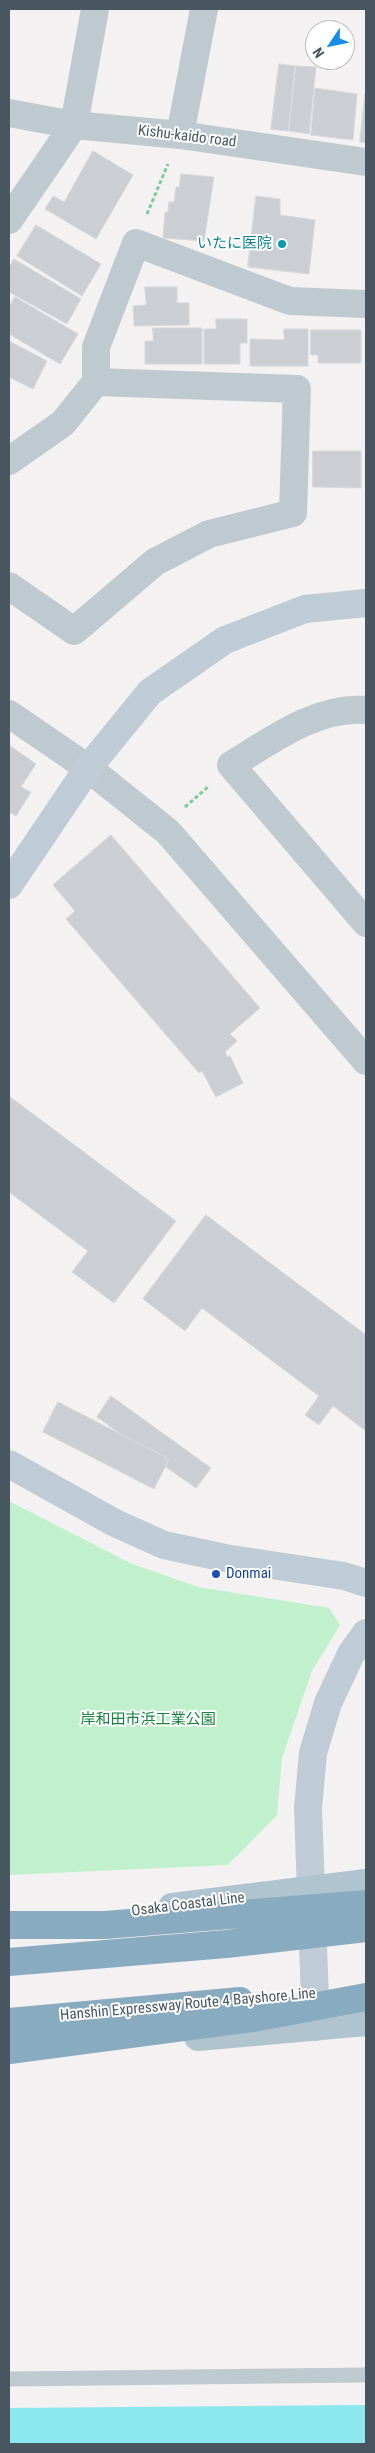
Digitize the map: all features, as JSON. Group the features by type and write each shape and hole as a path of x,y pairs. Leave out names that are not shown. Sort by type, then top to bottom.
{"highway":[{"path":"9,1925 105,1925 366,1904"},
{"path":"9,1962 226,1944 366,1928"},
{"name":"Hanshin Expressway Route 4 Bayshore Line","path":"9,2022 216,2004 366,1987"},
{"path":"9,2051 259,2017 366,1997"}],"main road":[{"name":"Osaka Coastal Line","path":"9,1925 366,1883"},
{"path":"9,2051 366,2022"}],"street":[{"path":"9,220 74,125 95,9"},
{"path":"180,135 204,9"},
{"name":"Kishu-kaido road","path":"9,113 74,125 180,135 366,162"},
{"path":"9,461 63,423 96,382 96,347 136,242 290,301 366,304"},
{"path":"9,586 74,631 155,562 209,534 293,513 297,389 96,382"},
{"path":"9,885 88,768 150,692 226,640 305,609 366,603"},
{"path":"366,710 347,709 292,728 231,765 366,923"},
{"path":"9,714 88,768 163,827 366,1061"},
{"path":"9,1464 115,1523 164,1545 225,1558 344,1576 366,1583"},
{"path":"316,2027 308,1808 313,1753 328,1703 351,1654 366,1633"}],"lane":[{"path":"9,2380 366,2375"}],"path":[{"path":"136,242 180,135"},
{"path":"163,827 231,765"}],"green space":[{"name":"岸和田市浜工業公園","path":"9,1501 130,1563 198,1587 329,1608 340,1625 312,1671 282,1758 277,1815 228,1865 9,1875"}],"water":[{"path":"366,2405 366,2444 9,2444 9,2408"}],"building":[{"path":"279,64 295,66 288,131 271,129"},
{"path":"296,66 305,66 305,70 316,70 309,134 289,131"},
{"path":"315,88 357,94 353,140 311,135"},
{"path":"366,95 366,143 360,142"},
{"path":"93,151 133,175 96,239 45,209 53,196 64,202"},
{"path":"181,174 214,177 204,241 163,238 165,212 168,212 169,202 174,202 176,187 179,187"},
{"name":"いたに医院","path":"256,196 280,199 280,215 315,220 309,274 248,267"},
{"path":"36,225 101,264 82,296 17,256"},
{"path":"14,259 81,299 67,324 9,292 9,268"},
{"path":"145,287 177,287 177,303 189,303 189,325 134,326 133,306 146,305"},
{"path":"15,297 78,334 60,364 9,334 9,307"},
{"path":"216,319 247,319 247,343 240,343 240,364 204,364 204,329 216,329"},
{"path":"153,328 202,328 202,364 145,364 145,341 153,341"},
{"path":"284,329 308,329 308,366 250,366 250,339 284,340"},
{"path":"311,330 361,330 361,363 318,363 318,355 311,355"},
{"path":"9,341 47,361 33,389 9,377"},
{"path":"313,451 361,451 361,488 313,487"},
{"path":"9,745 36,764 21,787 31,792 16,816 9,812"},
{"path":"111,835 260,1008 230,1034 237,1041 225,1052 227,1057 230,1056 243,1083 216,1097 202,1071 199,1073 66,919 75,911 53,885"},
{"path":"9,1096 176,1221 114,1303 72,1272 88,1251 9,1192"},
{"path":"206,1215 366,1335 366,1431 333,1406 319,1425 305,1415 319,1396 202,1308 185,1331 143,1299"},
{"path":"111,1396 211,1468 196,1488 166,1467 169,1459 122,1435 97,1417"},
{"path":"58,1402 169,1459 154,1489 43,1432"}],"place":[{"name":"いたに医院","path":"282,244"},
{"name":"Donmai","path":"216,1574"}]}
